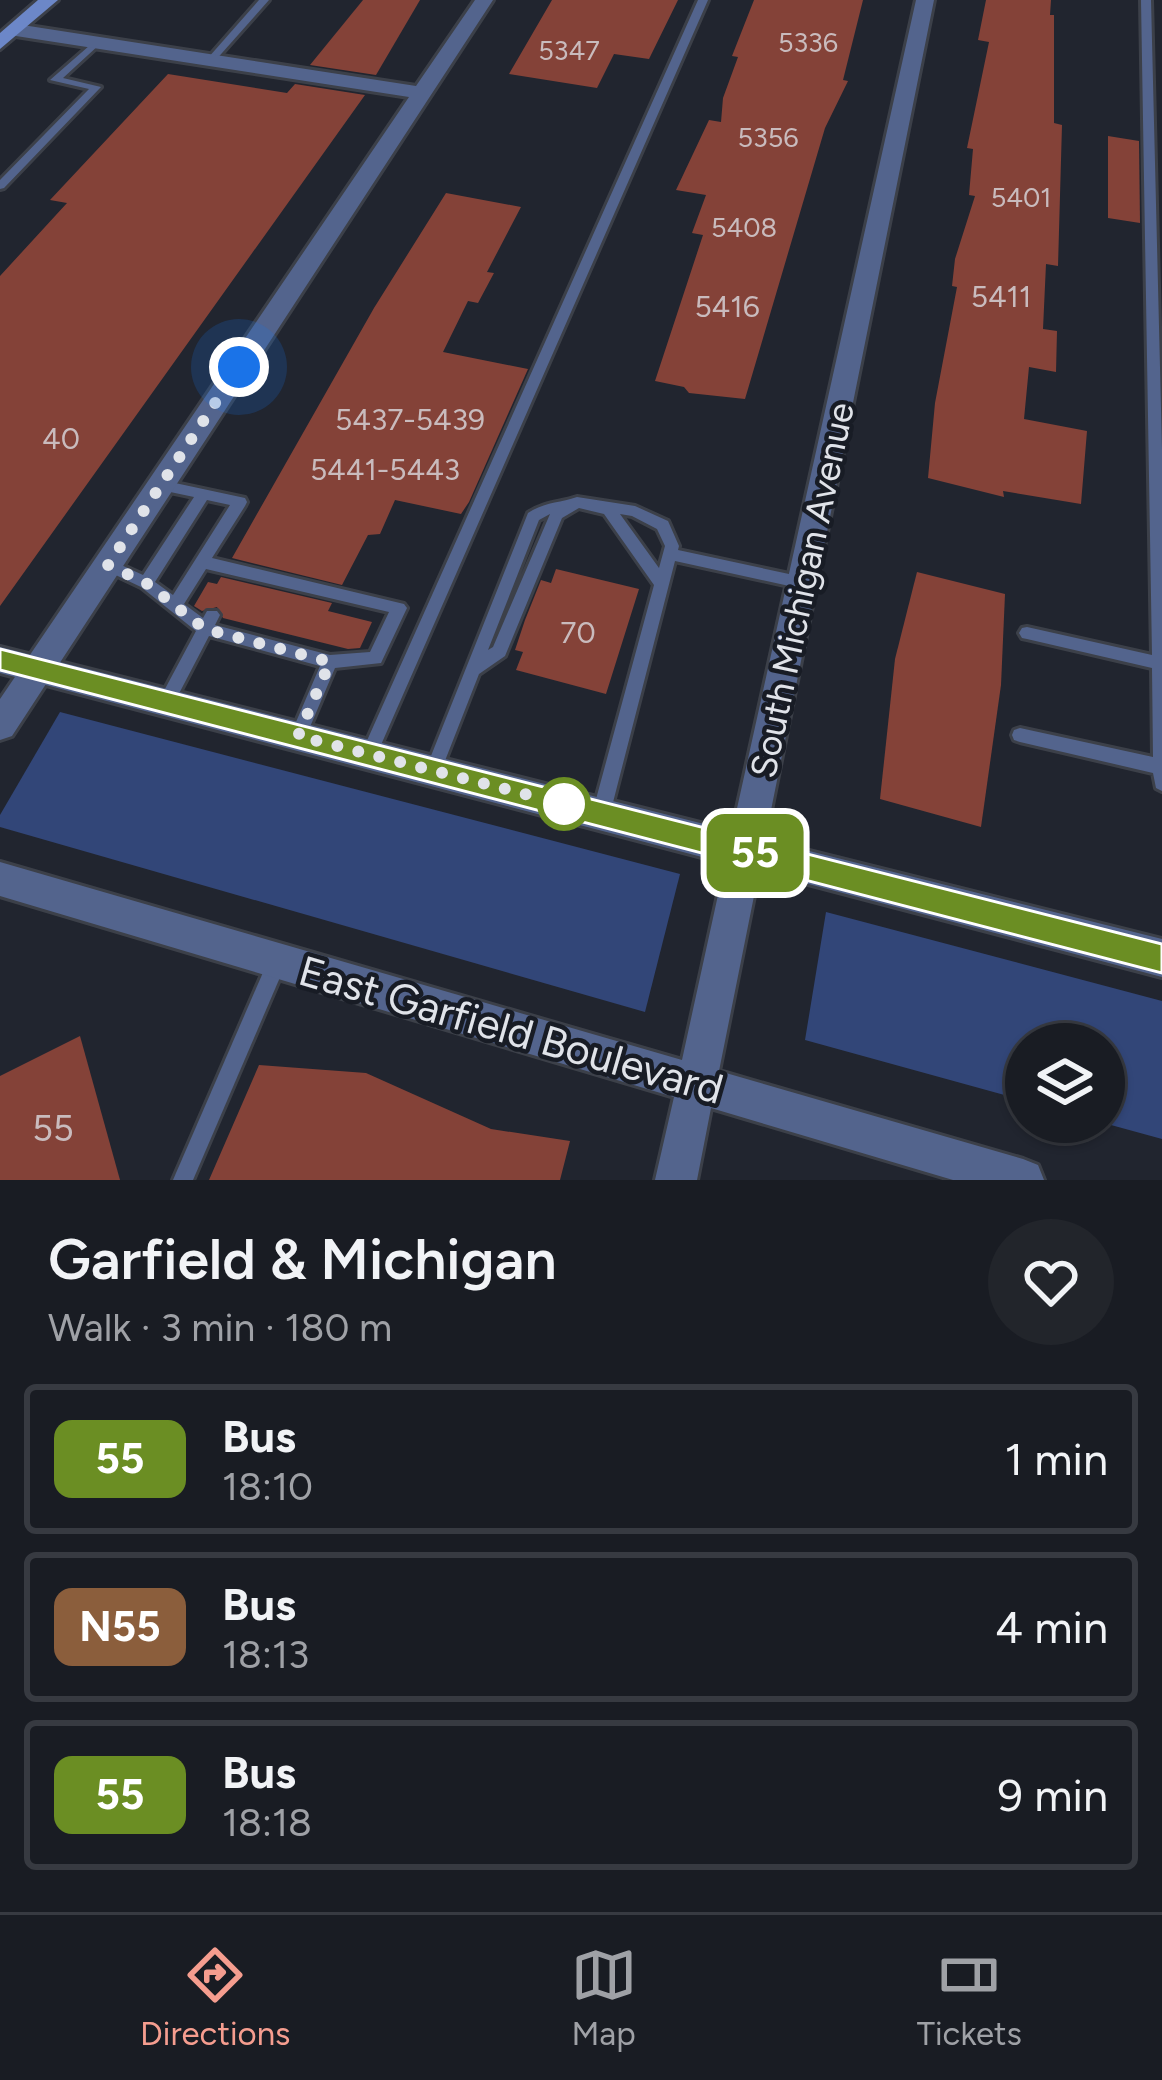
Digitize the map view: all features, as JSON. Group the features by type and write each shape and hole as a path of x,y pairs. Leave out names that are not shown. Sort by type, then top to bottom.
{"main road":[{"path":"5,33 49,0"}],"street":[{"path":"0,726 484,0"},
{"name":"South Michigan Avenue","path":"676,1180 925,0"},
{"path":"5,33 97,42 422,92"},
{"path":"0,660 1162,958"},
{"name":"East Garfield Boulevard","path":"0,879 1023,1180"}],"lane":[{"path":"211,60 264,0"},
{"path":"368,754 703,0"},
{"path":"1146,0 1162,783"},
{"path":"0,186 96,87 55,80 97,42"},
{"path":"161,484 240,502 175,605"},
{"path":"146,583 204,494"},
{"path":"597,505 609,510 662,584"},
{"path":"433,771 533,517 545,509 597,505 655,519 670,534 670,554 601,814"},
{"path":"670,554 803,583"},
{"path":"108,565 208,622 325,655 375,658 399,608 202,562"},
{"path":"230,586 239,570"},
{"path":"289,601 297,584"},
{"path":"341,614 350,597"},
{"path":"166,702 208,622"},
{"path":"1027,633 1159,663"},
{"path":"298,736 325,655"},
{"path":"1020,735 1162,767"},
{"path":"183,1180 278,961"}],"shaded area":[{"path":"60,712 680,874 645,1012 0,827 0,815"},
{"path":"826,912 1162,1001 1162,1139 1125,1129 1125,1023 1005,1023 1005,1095 805,1040"}],"building":[{"path":"363,0 420,0 376,75 310,65"},
{"path":"552,0 678,0 649,59 614,54 597,88 509,74"},
{"path":"754,0 863,0 843,80 848,81 825,128 745,399 689,393 684,387 655,381 703,235 692,233 706,195 676,190 709,120 721,122 723,98 738,57 732,56"},
{"path":"986,0 1051,0 1050,15 1054,15 1054,123 1062,125 1058,266 1046,264 1043,329 1057,331 1056,372 1029,367 1024,419 1087,431 1081,504 1003,491 1004,497 928,478 935,403 957,287 952,286 955,259 975,196 969,195 973,149 967,148 989,42 978,40"},
{"path":"168,74 287,93 295,84 365,95 0,606 0,276 67,203 50,200"},
{"path":"1108,136 1139,141 1140,223 1108,218"},
{"path":"446,193 521,207 487,272 494,273 478,303 468,301 443,352 528,369 469,502 461,514 395,500 380,534 368,535 342,585 232,558 374,308"},
{"path":"556,569 639,589 606,694 516,670 523,652 515,650 525,620 541,580 551,583"},
{"path":"917,572 1005,594 1001,685 981,827 880,799 895,659"},
{"path":"221,577 332,603 328,611 372,622 360,648 348,649 223,618 217,607 202,611 194,606 208,582 217,584"},
{"path":"80,1036 120,1180 0,1180 0,1076"},
{"path":"259,1065 366,1073 491,1129 570,1141 560,1180 209,1180"}],"bus line":[{"name":"55","path":"0,660 1162,958"}],"route":[{"path":"239,367 108,565 146,583 205,629 330,662 298,736 564,804"}]}
